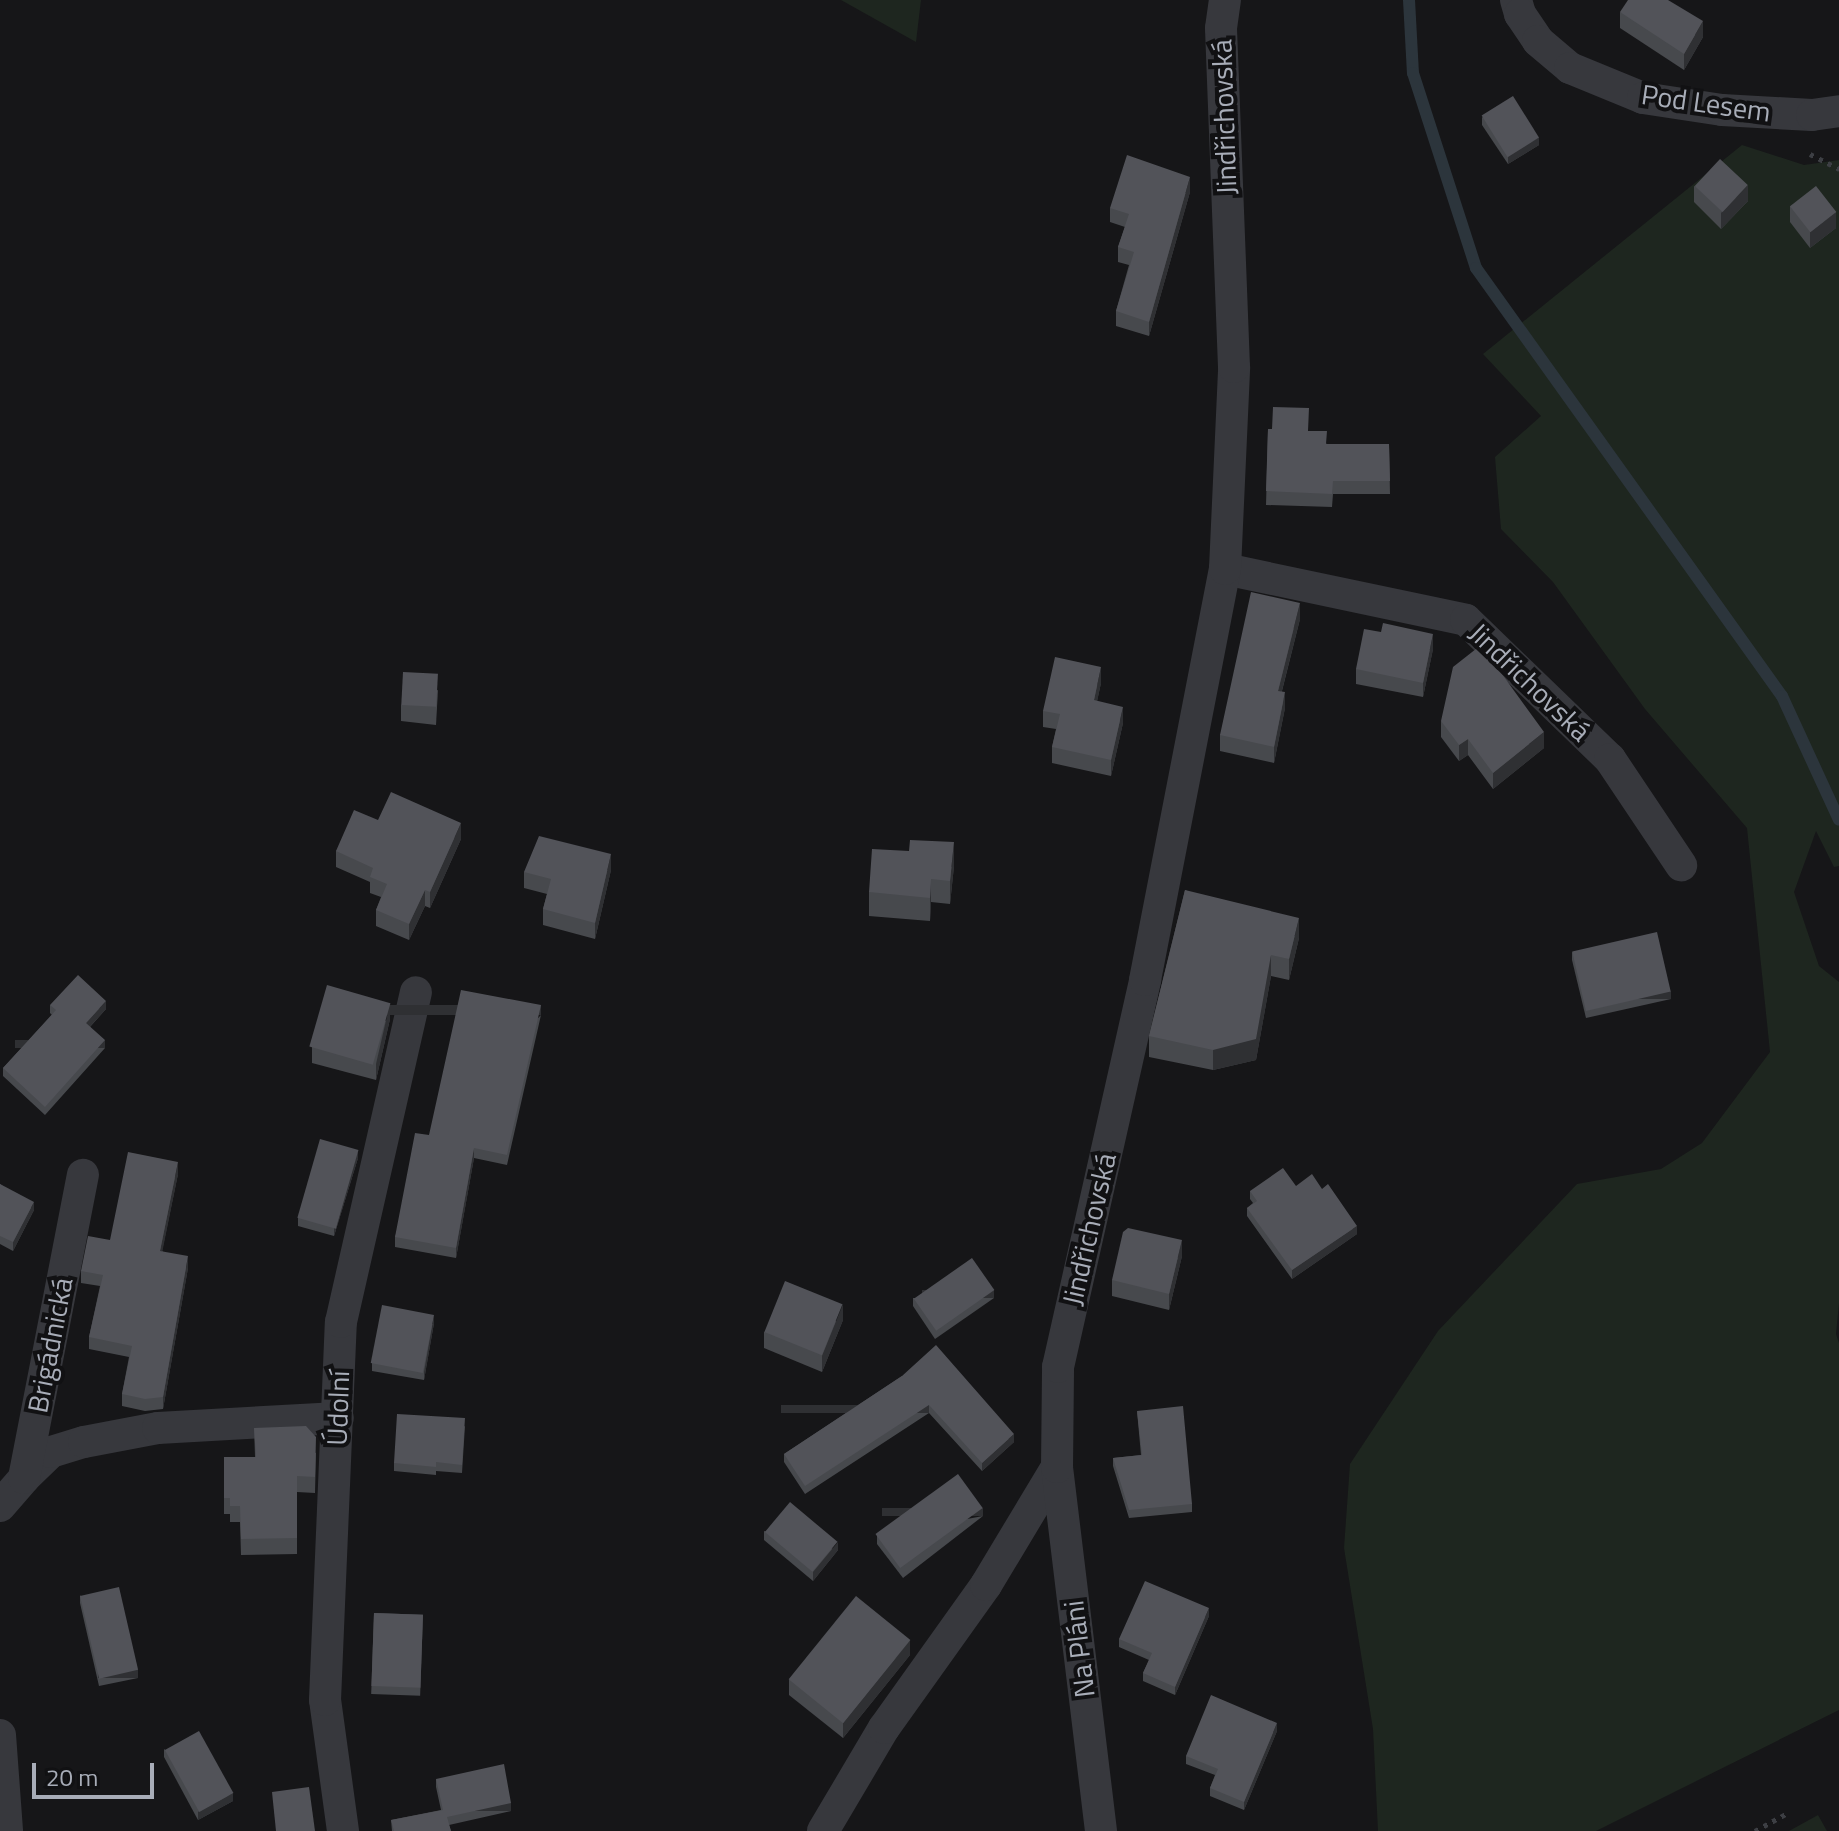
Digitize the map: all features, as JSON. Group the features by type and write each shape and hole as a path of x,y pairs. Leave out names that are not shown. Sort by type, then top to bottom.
{"street":[{"path":"1223,14 1244,0"},
{"name":"Pod Lesem","path":"1516,0 1520,14 1538,41 1570,68 1643,98 1737,111 1812,115 1839,111"},
{"name":"Jindřichovská","path":"1057,1467 1058,1367 1145,980 1225,569 1234,367 1223,14"},
{"name":"Jindřichovská","path":"1225,569 1466,620 1610,759 1681,865"},
{"name":"Údolní","path":"343,1831 325,1700 341,1322 416,992"},
{"name":"Brigádnická","path":"0,1506 24,1478 83,1175"},
{"path":"24,1478 51,1452 84,1442 158,1428 338,1418"},
{"path":"823,1831 884,1728 986,1585 1057,1467"},
{"name":"Na Pláni","path":"1057,1467 1101,1831"},
{"path":"0,1735 7,1831"}],"path":[{"path":"1755,1831 1788,1813"}],"shaded area":[{"path":"841,0 921,0 916,42"},
{"path":"1742,145 1804,165 1839,160 1839,866 1834,867 1816,831 1794,892 1819,966 1839,982 1839,1303 1836,1334 1839,1343 1839,1710 1596,1831 1378,1831 1373,1729 1344,1548 1350,1464 1438,1331 1577,1184 1661,1169 1702,1143 1770,1052 1747,828 1645,709 1553,582 1501,529 1495,457 1541,416 1483,354"},
{"path":"1818,1815 1827,1831 1789,1831"}],"building":[{"path":"1628,0 1668,0 1703,21 1684,54 1620,12"},
{"path":"1513,96 1539,138 1508,157 1482,116"},
{"path":"1127,155 1190,177 1149,322 1116,311 1134,252 1118,247 1129,214 1110,208"},
{"path":"1720,159 1748,185 1723,212 1695,186"},
{"path":"1816,186 1836,212 1810,232 1790,206"},
{"path":"1273,407 1309,408 1308,431 1327,431 1326,444 1389,444 1390,481 1333,481 1332,494 1266,491 1268,429 1272,429"},
{"path":"1251,592 1300,603 1278,691 1285,692 1274,747 1220,735"},
{"path":"1383,623 1433,634 1423,683 1356,669 1364,629 1381,632"},
{"path":"1481,645 1544,732 1493,773 1468,739 1459,745 1441,721 1453,667"},
{"path":"1055,657 1101,667 1094,700 1123,707 1111,760 1052,747 1060,714 1043,711"},
{"path":"403,672 438,674 436,707 401,705"},
{"path":"391,792 461,823 430,892 425,890 409,924 376,910 387,884 370,877 373,868 336,851 354,810 378,820"},
{"path":"539,836 611,854 595,923 543,909 551,879 524,872"},
{"path":"910,840 954,842 950,881 931,879 930,898 869,892 872,849 909,851"},
{"path":"1185,890 1299,918 1289,959 1271,955 1256,1039 1213,1050 1149,1036"},
{"path":"1657,932 1671,991 1586,1011 1572,952"},
{"path":"78,975 106,1001 86,1023 105,1040 45,1107 3,1068 56,1010 50,1005"},
{"path":"327,985 390,1003 373,1065 309,1047"},
{"path":"461,990 541,1005 507,1155 474,1148 456,1248 395,1237 415,1133 429,1135"},
{"path":"320,1139 358,1150 336,1229 297,1218"},
{"path":"128,1152 178,1162 160,1251 188,1256 163,1397 145,1399 122,1394 132,1346 89,1337 103,1275 81,1271 88,1236 110,1240"},
{"path":"1283,1168 1296,1186 1312,1174 1322,1189 1328,1184 1357,1226 1292,1270 1247,1208 1257,1201 1250,1191"},
{"path":"0,1184 34,1202 13,1242 0,1236"},
{"path":"1128,1228 1182,1240 1169,1294 1112,1280 1123,1232"},
{"path":"972,1258 994,1290 936,1331 914,1299"},
{"path":"785,1281 842,1304 822,1355 764,1332"},
{"path":"382,1305 434,1315 423,1373 371,1363"},
{"path":"936,1345 1014,1434 982,1463 929,1405 805,1486 784,1454 902,1376"},
{"path":"1183,1406 1192,1504 1129,1510 1113,1458 1142,1455 1137,1411"},
{"path":"397,1414 465,1418 462,1465 436,1462 436,1467 394,1463"},
{"path":"306,1426 316,1437 315,1477 297,1476 297,1538 241,1539 240,1506 230,1506 230,1498 224,1498 224,1457 256,1457 254,1428"},
{"path":"958,1474 983,1508 900,1568 875,1534"},
{"path":"790,1502 837,1542 812,1572 765,1532"},
{"path":"1145,1581 1209,1608 1175,1687 1143,1673 1152,1653 1119,1639"},
{"path":"119,1587 138,1670 99,1679 80,1596"},
{"path":"856,1596 910,1640 843,1723 789,1679"},
{"path":"374,1613 423,1615 420,1688 371,1686"},
{"path":"1211,1695 1277,1723 1244,1802 1210,1788 1218,1769 1186,1756"},
{"path":"199,1731 233,1793 199,1812 165,1750"},
{"path":"504,1764 511,1803 447,1817 451,1831 394,1831 391,1820 443,1810 436,1779"},
{"path":"309,1787 315,1831 276,1831 272,1792"}],"waterway":[{"path":"1409,0 1413,73 1476,268 1782,696 1839,820"}]}
